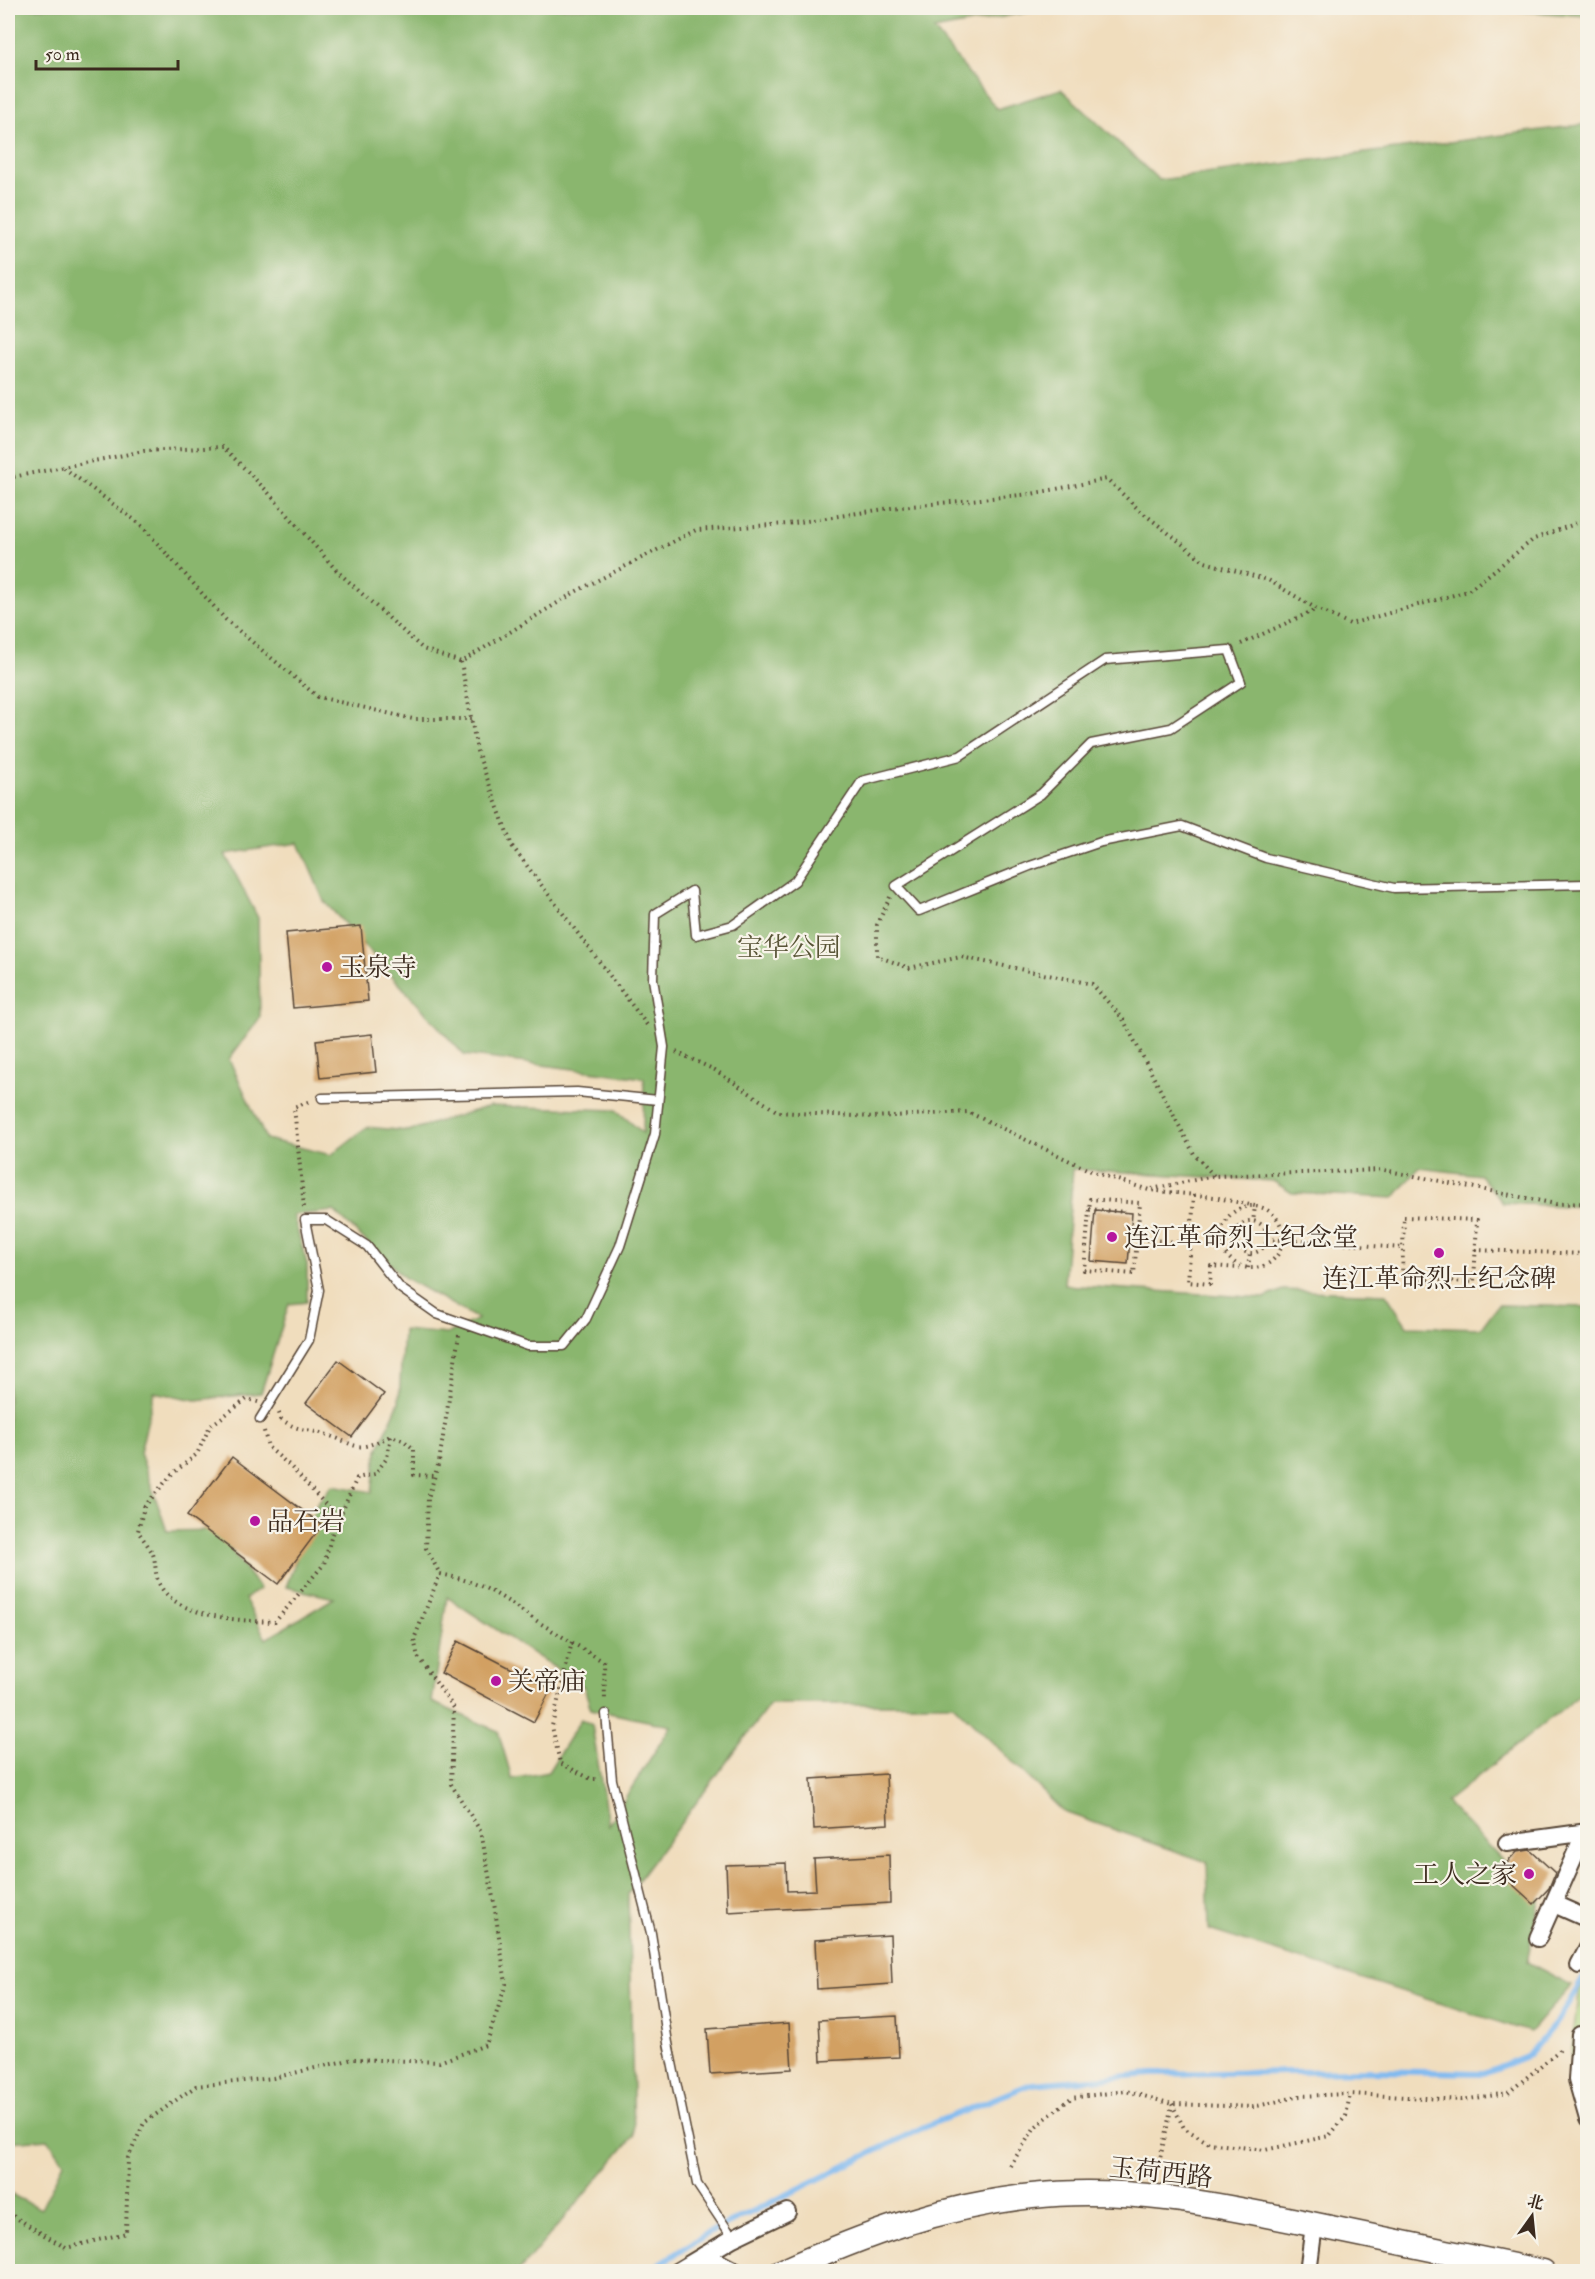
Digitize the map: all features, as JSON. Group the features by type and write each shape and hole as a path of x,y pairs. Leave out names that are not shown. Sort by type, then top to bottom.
{"main road":[{"name":"玉荷西路","path":"780,2271 900,2223 951,2210 1033,2195 1109,2193 1158,2196 1542,2271"}],"street":[{"path":"1507,1843 1586,1832"},
{"path":"1538,1938 1586,1832"},
{"path":"1554,1904 1587,1919"},
{"path":"1579,1965 1587,1948"},
{"path":"1580,2035 1577,2080 1587,2119"},
{"path":"676,2271 733,2238 787,2212"},
{"path":"1308,2271 1314,2225"},
{"path":"705,2255 737,2271"}],"lane":[{"path":"260,1419 309,1340 319,1290 305,1220 326,1220 368,1246 399,1288 437,1314 528,1346 564,1346 586,1319 620,1246 655,1134 664,1047 653,979 655,914 692,891 696,935 733,925 795,881 862,781 960,756 1105,660 1229,650 1241,682 1171,728 1091,744 1041,794 896,886 919,911 1030,866 1101,842 1182,826 1266,858 1394,888 1587,884"},
{"path":"322,1098 577,1092 658,1100"},
{"path":"606,1714 612,1780 651,1933 668,2043 697,2184 733,2238"}],"path":[{"path":"8,478 144,450 223,447 266,490 337,571 423,649 461,662"},
{"path":"64,467 140,524 225,620 318,697 413,719 472,719"},
{"path":"461,662 577,591 696,530 787,524 891,508 1031,494 1107,479 1138,509 1205,562 1268,580 1317,609 1350,624 1468,591 1534,539 1587,519"},
{"path":"1229,650 1317,609"},
{"path":"461,662 477,751 512,846 664,1047 715,1070 778,1112 874,1117 968,1112 1093,1172 1149,1190 1194,1195 1263,1208 1276,1218 1280,1225 1283,1241 1274,1259 1267,1264 1248,1269 1211,1266 1210,1284 1188,1282 1194,1195"},
{"path":"896,886 877,925 877,956 909,968 961,957 1092,984 1123,1019 1194,1154 1214,1176"},
{"path":"305,1220 294,1107 322,1098"},
{"path":"1149,1190 1214,1176 1384,1170 1556,1204 1587,1203"},
{"path":"1090,1199 1140,1203 1137,1239 1134,1274 1084,1270 1090,1199"},
{"path":"1253,1222 1255,1206"},
{"path":"1248,1269 1230,1260 1224,1253 1220,1235 1222,1226 1232,1213 1255,1206"},
{"path":"1089,1209 1125,1212"},
{"path":"1404,1217 1477,1220 1475,1250 1474,1282 1402,1279 1404,1217"},
{"path":"1253,1222 1262,1225 1267,1239 1263,1248 1250,1253 1238,1246 1236,1236 1239,1227 1253,1222"},
{"path":"1220,1235 1236,1236"},
{"path":"1137,1239 1191,1243"},
{"path":"1267,1239 1403,1248"},
{"path":"1475,1250 1587,1254"},
{"path":"1248,1269 1250,1253"},
{"path":"440,1574 426,1548 428,1497 435,1476 461,1323"},
{"path":"275,1394 281,1419 296,1429 325,1434 353,1447 368,1447 391,1436 403,1440 414,1449 414,1475 435,1476"},
{"path":"268,1406 247,1399 210,1426 197,1454 172,1474 144,1507 138,1531 153,1554 159,1583 175,1601 199,1612 236,1621 275,1622 324,1564 338,1518 357,1478 375,1474 387,1458 391,1436"},
{"path":"260,1419 268,1447 289,1465 338,1518"},
{"path":"440,1574 466,1579 504,1596 604,1662 606,1714"},
{"path":"8,2214 66,2248 126,2233 128,2158 144,2123 196,2086 273,2078 354,2059 440,2062 486,2045 506,1984 494,1903 481,1832 451,1784 454,1708 418,1657 414,1639 440,1574"},
{"path":"572,1642 552,1726 560,1763 591,1779 612,1780"},
{"path":"1010,2166 1035,2127 1071,2098 1126,2091 1172,2104 1253,2107 1300,2096 1350,2094 1462,2100 1508,2093 1544,2061 1580,2035"},
{"path":"1172,2104 1184,2128 1209,2143 1265,2150 1329,2136 1346,2116 1350,2094"},
{"path":"1159,2163 1172,2104"}],"green space":[{"name":"宝华公园","path":"8,8 1050,8 934,30 997,109 1061,89 1159,180 1587,124 1587,1207 1503,1203 1480,1175 1419,1168 1394,1198 1292,1193 1273,1181 1073,1169 1064,1285 1264,1298 1283,1290 1386,1294 1407,1326 1481,1328 1498,1305 1587,1307 1587,1689 1446,1802 1540,1900 1527,1962 1571,1985 1530,2032 1209,1930 1207,1862 1064,1812 953,1704 770,1704 628,1894 634,2136 519,2271 8,2271 8,2193 41,2209 64,2162 48,2139 8,2142","holes":["299,843 324,901 464,1055 644,1078 643,1133 616,1110 490,1106 408,1131 367,1127 331,1155 266,1139 229,1059 260,1018 258,918 225,854","334,1211 405,1278 478,1319 447,1334 403,1330 399,1402 377,1452 372,1492 332,1485 317,1504 286,1587 334,1598 266,1639 245,1599 260,1589 216,1530 167,1531 140,1453 154,1392 196,1400 261,1393 289,1304 307,1302 307,1264 293,1215","447,1597 584,1687 591,1709 671,1726 608,1825 592,1725 581,1719 548,1772 512,1779 498,1731 432,1702"]},
{"path":"1478,8 1587,8 1587,16"},
{"path":"1587,1976 1587,2067 1571,2057 1578,1995"}],"building":[{"name":"玉泉寺","path":"361,926 368,1001 293,1008 286,933"},
{"path":"372,1034 376,1072 320,1078 316,1040"},
{"name":"连江革命烈士纪念堂","path":"1095,1210 1132,1213 1128,1264 1091,1261"},
{"path":"338,1360 384,1394 352,1437 306,1403"},
{"name":"品石岩","path":"232,1457 322,1525 278,1584 187,1516"},
{"name":"关帝庙","path":"458,1641 551,1689 534,1722 441,1673"},
{"path":"886,1774 888,1824 814,1829 811,1779"},
{"name":"工人之家","path":"1530,1850 1555,1873 1549,1888 1534,1904 1499,1872 1517,1852"},
{"path":"889,1855 890,1903 728,1912 726,1865 786,1863 787,1891 816,1890 814,1859"},
{"path":"890,1935 892,1984 817,1989 815,1940"},
{"path":"897,2016 899,2057 821,2061 819,2020"},
{"path":"789,2023 792,2069 710,2074 707,2029"}],"waterway":[{"path":"647,2272 705,2235 924,2127 1031,2084 1152,2074 1369,2071 1484,2073 1529,2055 1558,2021 1588,1971"}],"place":[{"name":"玉泉寺","path":"327,967"},
{"name":"连江革命烈士纪念堂","path":"1112,1237"},
{"name":"连江革命烈士纪念碑","path":"1439,1253"},
{"name":"品石岩","path":"255,1521"},
{"name":"关帝庙","path":"496,1681"},
{"name":"工人之家","path":"1529,1874"}]}
